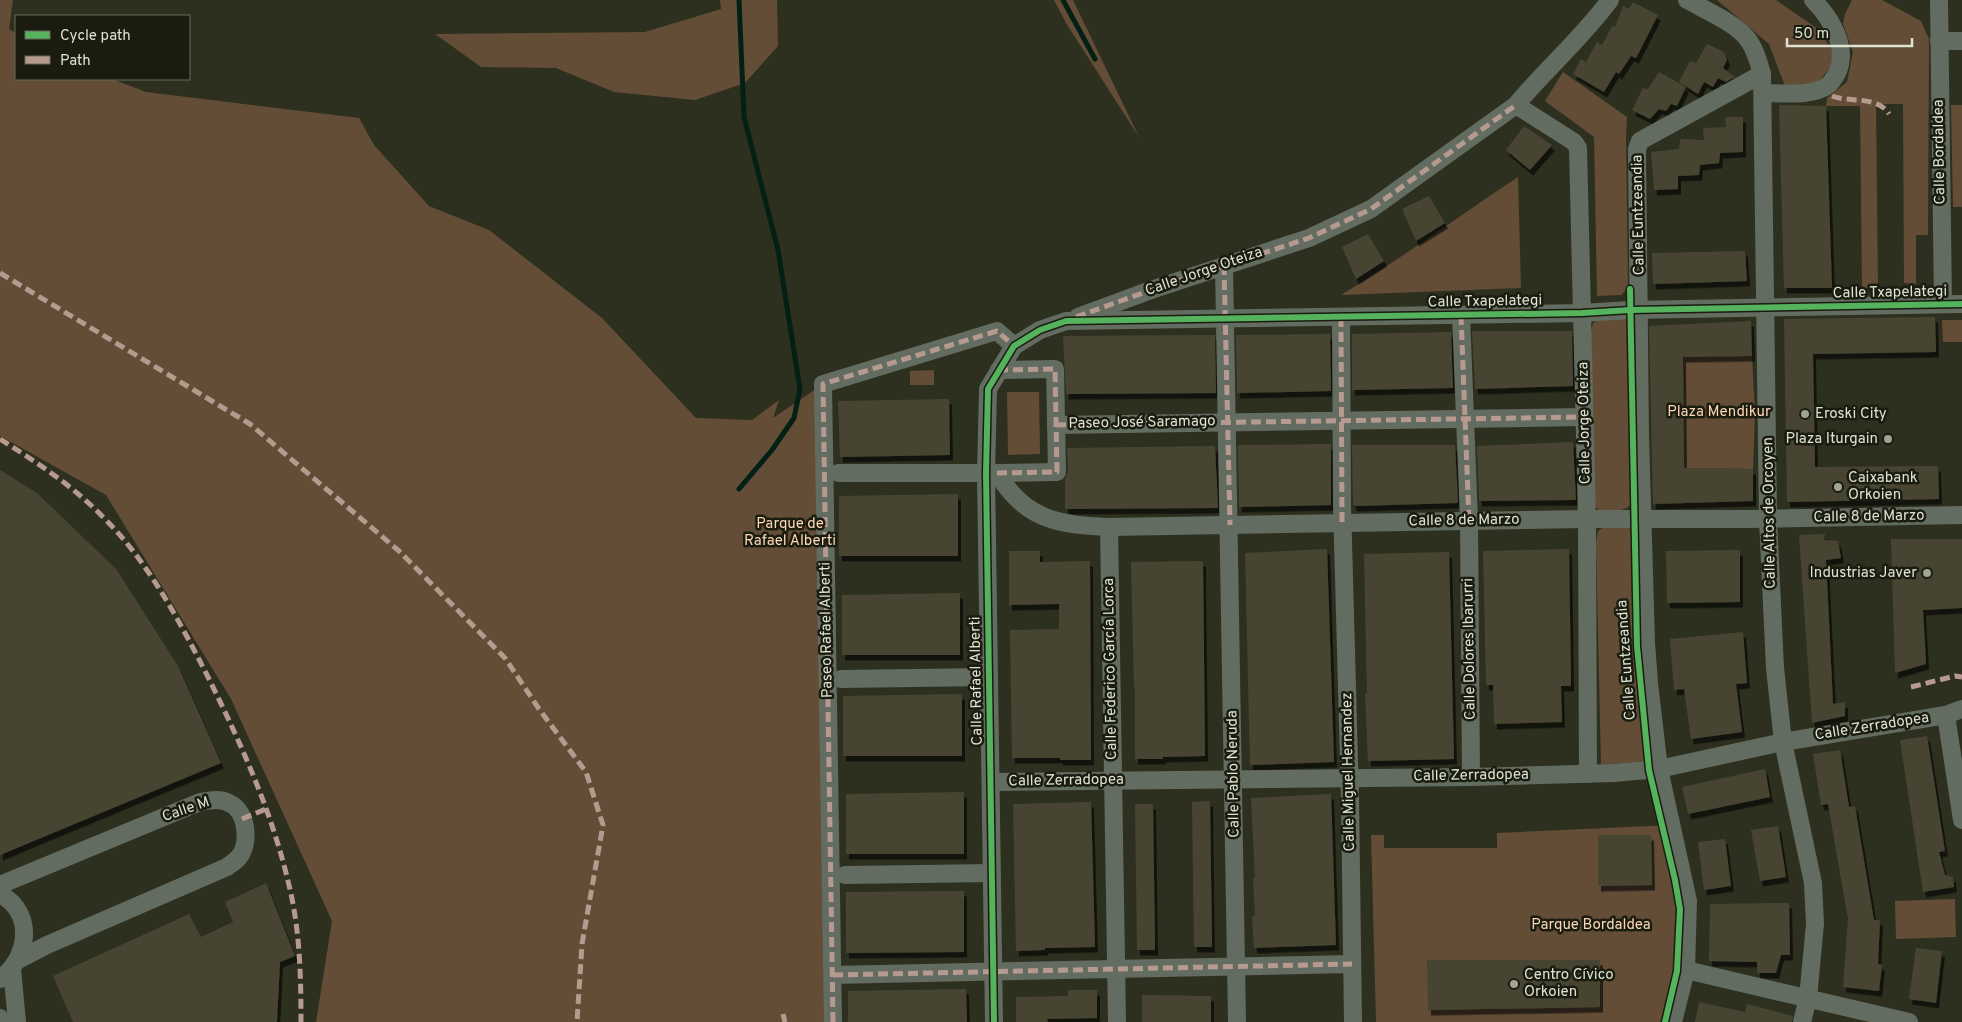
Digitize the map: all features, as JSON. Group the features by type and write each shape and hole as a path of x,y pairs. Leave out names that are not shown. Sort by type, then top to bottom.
{"street":[{"name":"Calle Jorge Oteiza","path":"1066,321 1224,265 1309,238 1371,209 1516,105 1534,83 1597,18 1610,0"},
{"name":"Calle Altos de Orcoyen","path":"1687,0 1734,27 1748,40 1762,74 1768,519 1775,668 1783,742 1813,883 1815,924 1808,998 1802,1022"},
{"path":"1763,93 1820,90 1831,84 1841,64 1840,46 1826,14 1813,0"},
{"name":"Calle Bordaldea","path":"1939,0 1943,304"},
{"path":"1939,41 1962,40"},
{"name":"Calle Euntzeandia","path":"1674,1022 1686,970 1688,901 1659,769 1646,643 1639,390 1640,310 1637,149 1640,141 1762,74"},
{"name":"Calle Jorge Oteiza","path":"1516,105 1574,142 1578,148 1587,519 1588,774"},
{"name":"Paseo José Saramago","path":"1224,265 1230,525"},
{"name":"Calle Txapelategi","path":"1014,346 1040,330 1066,321 1582,313 1640,310 1962,304"},
{"path":"1461,315 1468,521"},
{"path":"1341,317 1342,523"},
{"name":"Paseo Rafael Alberti","path":"833,1022 823,384 998,332 1014,346"},
{"name":"Calle Rafael Alberti","path":"994,1022 989,677 992,473 988,389 1014,346"},
{"name":"Paseo José Saramago","path":"992,473 1056,472 1055,369 999,370"},
{"name":"Paseo José Saramago","path":"1056,425 1584,417"},
{"path":"838,473 992,473"},
{"name":"Calle 8 de Marzo","path":"992,473 1021,501 1046,519 1074,525 1230,525 1587,519 1768,519 1962,515"},
{"name":"Calle Dolores Ibarurri","path":"1468,521 1471,776"},
{"name":"Calle Miguel Hernandez","path":"1342,523 1353,1022"},
{"name":"Calle Pablo Neruda","path":"1230,525 1237,1022"},
{"name":"Calle Federico García Lorca","path":"1109,526 1117,1022"},
{"name":"Calle Rafael Alberti","path":"841,679 989,677"},
{"path":"1954,712 1962,820"},
{"name":"Calle Zerradopea","path":"991,782 1588,774 1659,769 1783,742 1954,712"},
{"name":"Calle M","path":"0,885 200,802 216,799 232,804 242,818 247,836 240,856 227,867 47,945 10,970"},
{"path":"845,875 992,873"},
{"path":"0,894 14,905 21,918 24,939 10,970 17,1022"},
{"path":"833,975 1352,964"},
{"path":"1686,970 1909,1022"},
{"path":"0,1018 3,1022"}],"green space":[{"name":"Parque de Rafael Alberti","path":"0,0 13,0 9,29 15,32 15,80 115,80 146,92 359,118 374,145 429,206 489,230 602,318 696,418 752,420 779,400 773,418 816,389 827,1022 316,1022 332,921 231,699 106,495 0,436"},
{"path":"720,0 777,0 778,46 745,83 695,100 614,92 556,68 481,67 435,34 645,32 721,9"},
{"path":"1054,0 1073,0 1139,137 1066,23"},
{"path":"1717,0 1776,0 1818,29 1834,53 1830,67 1816,86 1785,86 1769,44"},
{"path":"1852,0 1882,0 1921,21 1929,39 1928,235 1916,235 1916,284 1904,283 1903,104 1876,104 1878,288 1862,288 1860,106 1826,106 1827,98 1847,82 1853,52 1843,24 1845,14"},
{"path":"1563,72 1627,117 1628,288 1621,295 1597,296 1594,137 1545,101"},
{"path":"1951,105 1962,105 1962,207 1953,207"},
{"path":"1518,177 1521,288 1341,295 1408,252"},
{"path":"1603,317 1627,317 1634,324 1635,500 1624,509 1599,512 1594,504 1590,335 1593,323"},
{"path":"1942,320 1962,320 1962,342 1943,342"},
{"name":"Plaza Mendikur","path":"1752,356 1755,415 1753,469 1684,468 1683,357"},
{"path":"934,370 934,385 910,385 910,371"},
{"path":"1007,392 1039,392 1040,454 1008,455"},
{"path":"1605,526 1636,529 1651,754 1646,761 1601,765 1596,542 1598,531"},
{"name":"Parque Bordaldea","path":"1671,825 1688,901 1673,1022 1376,1022 1371,835 1384,835 1384,848 1497,848 1497,833"},
{"path":"1955,899 1956,937 1896,939 1895,901"}],"building":[{"path":"1633,2 1658,15 1636,58 1631,56 1619,74 1616,72 1604,92 1573,74 1581,59 1586,62 1597,42 1602,45 1612,26 1615,27 1623,6 1629,9"},
{"path":"1707,44 1724,52 1727,60 1723,68 1735,77 1726,82 1718,78 1713,87 1704,82 1698,94 1679,82 1690,61 1696,63"},
{"path":"1659,72 1686,87 1677,106 1671,104 1666,111 1659,109 1650,119 1632,110 1643,88 1648,89"},
{"path":"1779,105 1826,106 1832,288 1784,288"},
{"path":"1725,117 1743,117 1743,152 1720,153 1719,163 1700,165 1699,175 1678,176 1678,189 1654,190 1651,152 1679,149 1680,139 1704,140 1703,128 1726,127"},
{"path":"1524,126 1552,145 1530,170 1506,150"},
{"path":"1429,196 1445,223 1416,241 1402,209"},
{"path":"1368,234 1384,261 1356,279 1342,247"},
{"path":"1745,251 1747,281 1653,284 1652,253"},
{"path":"1935,317 1936,352 1813,354 1815,467 1938,466 1939,499 1787,502 1784,319"},
{"path":"1751,321 1752,356 1683,357 1684,468 1753,469 1753,501 1653,504 1649,326"},
{"path":"1472,331 1572,331 1573,386 1475,389"},
{"path":"1451,332 1453,388 1352,390 1352,334"},
{"path":"1330,334 1331,391 1237,393 1236,335"},
{"path":"1215,335 1216,393 1066,394 1063,336"},
{"path":"949,399 950,455 840,457 838,401"},
{"path":"1573,442 1576,500 1479,501 1477,446"},
{"path":"1331,444 1331,505 1239,507 1238,445"},
{"path":"1352,445 1455,445 1457,503 1353,505"},
{"path":"1215,446 1218,508 1065,509 1065,479 1068,472 1067,448"},
{"path":"0,470 37,493 116,569 178,666 221,763 0,855"},
{"path":"958,494 958,556 839,556 839,496"},
{"path":"1825,534 1824,540 1838,541 1841,558 1826,560 1833,704 1845,702 1845,716 1812,723 1799,535"},
{"name":"Industrias Javer","path":"1891,539 1962,539 1962,608 1923,610 1926,664 1895,673"},
{"path":"1327,549 1334,762 1250,765 1245,553"},
{"path":"1569,549 1571,686 1561,686 1562,722 1494,724 1493,685 1486,685 1483,551"},
{"path":"1740,550 1740,602 1667,603 1666,551"},
{"path":"1009,551 1040,551 1040,562 1090,561 1091,760 1012,758 1010,630 1059,629 1059,604 1009,605"},
{"path":"1449,552 1454,759 1368,761 1365,694 1367,694 1364,554"},
{"path":"1203,561 1205,756 1135,759 1131,562"},
{"path":"960,593 960,655 842,655 842,595"},
{"path":"1743,632 1747,683 1736,684 1742,732 1691,739 1684,689 1674,690 1670,639"},
{"path":"962,694 962,756 843,756 843,696"},
{"path":"1927,736 1945,851 1939,852 1945,875 1953,877 1954,887 1923,892 1900,740"},
{"path":"1840,750 1849,807 1855,806 1874,920 1880,920 1878,964 1882,965 1879,991 1843,987 1848,919 1828,804 1821,805 1813,754"},
{"path":"1765,769 1770,797 1688,814 1682,787"},
{"path":"964,792 964,854 846,854 846,794"},
{"path":"1331,794 1336,945 1254,948 1252,916 1255,916 1253,879 1255,878 1251,798"},
{"path":"1210,801 1212,947 1194,947 1192,802"},
{"path":"1091,802 1095,947 1045,948 1045,950 1016,951 1013,804"},
{"path":"1135,804 1153,804 1155,950 1137,950"},
{"path":"1778,826 1786,877 1760,881 1751,830"},
{"path":"1598,835 1651,835 1652,885 1598,886"},
{"path":"1725,839 1731,886 1704,890 1698,842"},
{"path":"266,883 295,956 280,962 277,1022 73,1022 53,976 189,914 201,937 233,922 225,902"},
{"path":"964,891 964,952 846,953 846,892"},
{"path":"1789,903 1790,955 1781,955 1776,973 1757,973 1757,962 1709,961 1710,904"},
{"path":"1916,948 1942,951 1936,1003 1909,999"},
{"name":"Centro Cívico Orkoien","path":"1427,960 1600,960 1600,1007 1428,1010"},
{"path":"966,989 967,1022 848,1022 848,991"},
{"path":"1068,990 1097,990 1097,1018 1047,1019 1048,1022 1016,1022 1016,997 1068,996"},
{"path":"1142,995 1211,996 1211,1022 1142,1022"},
{"path":"1699,1002 1745,1012 1747,1004 1793,1016 1792,1022 1695,1022"}],"waterway":[{"path":"739,0 744,117 778,250 800,389 794,418 772,450 739,489"},
{"path":"1063,0 1095,59"}],"marked path":[{"path":"1832,96 1878,104 1889,114"},
{"path":"1076,317 1309,238 1371,209 1516,105"},
{"path":"1224,265 1230,525"},
{"path":"0,273 250,424 399,551 505,658 539,709 586,772 603,825 582,944 577,1022"},
{"path":"1461,315 1469,521"},
{"path":"1341,317 1342,523"},
{"path":"833,1022 823,384 997,331 1014,346"},
{"path":"997,473 1057,472 1055,369 999,370"},
{"path":"1056,425 1584,417"},
{"path":"0,439 66,484 118,533 133,550 159,588 204,669 255,779 284,865 294,910 298,941 301,1022"},
{"path":"1911,687 1955,676 1962,677"},
{"path":"242,819 266,809"},
{"path":"833,975 1352,964"},
{"path":"783,1014 785,1022"}],"cycle path":[{"path":"1630,289 1637,646 1649,770 1680,909 1677,971 1665,1022"},
{"path":"994,1022 986,473 988,389 1014,346 1040,330 1066,321 1582,313 1630,310 1962,304"}],"place":[{"name":"Eroski City","path":"1805,414"},
{"name":"Plaza Iturgain","path":"1888,439"},
{"name":"Caixabank Orkoien","path":"1838,487"},
{"name":"Industrias Javer","path":"1927,573"},
{"name":"Centro Cívico Orkoien","path":"1514,984"}]}
